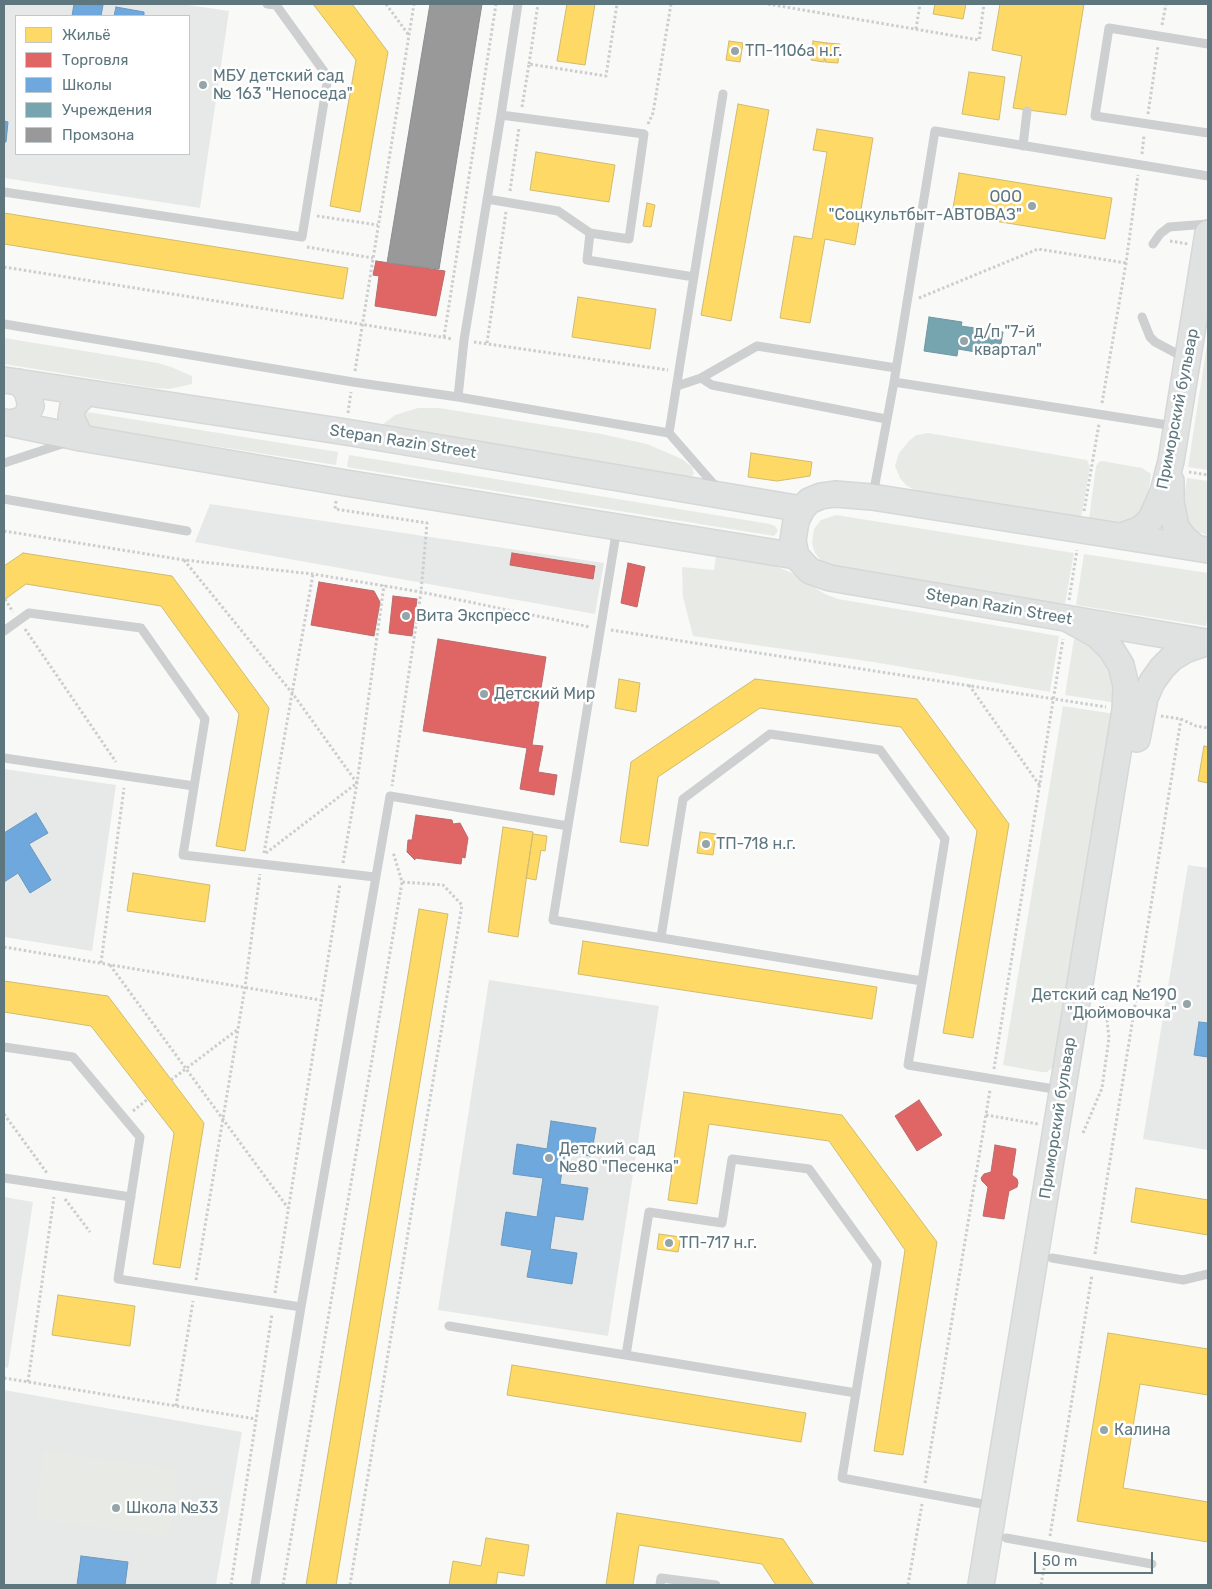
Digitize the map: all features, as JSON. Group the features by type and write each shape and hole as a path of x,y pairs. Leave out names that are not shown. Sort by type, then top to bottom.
{"main road":[{"name":"Приморский бульвар","path":"1122,536 1132,534 1151,519 1163,492 1179,467 1177,426 1206,268 1208,233"},
{"name":"Stepan Razin Street","path":"11,381 346,432 802,509"},
{"path":"8,423 24,419 31,406 27,391 11,381"},
{"path":"81,438 71,417 73,406 86,393"},
{"path":"8,423 81,438 340,482 796,556 793,540 796,520 802,509 809,501 821,496 836,494 872,497 1202,549"},
{"path":"1179,467 1171,502 1176,527 1184,538 1202,549"},
{"name":"Stepan Razin Street","path":"796,556 810,571 830,578 1208,642"},
{"name":"Приморский бульвар","path":"981,1585 1126,710 1126,686 1122,664 1097,635 1066,618"},
{"path":"998,1585 1143,705 1152,682 1172,658 1184,650 1208,642"}],"lane":[{"path":"4,192 302,237 328,77 276,5 267,4"},
{"path":"458,397 464,340 518,4"},
{"path":"1208,44 1109,28 1095,116 1208,133"},
{"path":"668,433 724,94"},
{"path":"1023,146 1027,111"},
{"path":"487,199 558,211 590,233 629,238 644,134 501,115"},
{"path":"872,497 894,382 935,131 1208,176"},
{"path":"1154,244 1160,234 1169,227 1208,224"},
{"path":"590,233 587,260 694,277"},
{"path":"1142,317 1150,337 1188,359"},
{"path":"4,324 353,382 458,397 668,433 724,496"},
{"path":"676,386 701,378 757,346 896,368"},
{"path":"701,378 712,386 886,419"},
{"path":"894,382 1177,426"},
{"path":"4,463 81,438"},
{"path":"4,500 187,531"},
{"path":"617,528 553,920 922,982"},
{"path":"4,631 29,613 141,628 205,719 183,855 375,876"},
{"path":"661,937 683,798 770,734 880,750 945,839 908,1065 1063,1090"},
{"path":"4,758 194,786"},
{"path":"255,1585 301,1307 390,796 568,826"},
{"path":"4,1047 73,1057 140,1137 118,1278 301,1307"},
{"path":"626,1355 649,1212 722,1223 732,1159 809,1169 877,1263 842,1478 993,1506"},
{"path":"4,1178 131,1197"},
{"path":"1052,1258 1183,1280 1208,1274"},
{"path":"449,1326 856,1393"},
{"path":"1006,1538 1152,1564"},
{"path":"660,1585 661,1578 716,1585"}],"path":[{"path":"386,4 409,34"},
{"path":"346,432 414,4"},
{"path":"444,337 496,4"},
{"path":"487,343 538,4"},
{"path":"529,64 606,76 616,4"},
{"path":"644,134 653,113 671,4"},
{"path":"768,4 979,40 984,4"},
{"path":"916,29 920,4"},
{"path":"908,1585 1126,263 1166,4"},
{"path":"907,303 1038,250 1126,263"},
{"path":"4,267 363,325 679,372"},
{"path":"1179,467 1208,475"},
{"path":"340,482 335,509 427,523 421,592 390,796"},
{"path":"4,531 184,560 313,574 421,592 600,629 1108,707"},
{"path":"4,537 9,532"},
{"path":"184,560 293,694 357,783"},
{"path":"313,574 264,855 357,783"},
{"path":"231,1585 320,1000 357,783 384,586"},
{"path":"969,685 1040,786"},
{"path":"1158,715 1181,719 1196,726 1208,728"},
{"path":"1041,1585 1181,719"},
{"path":"283,1585 402,882 392,850"},
{"path":"176,1406 245,988 262,864"},
{"path":"350,1585 462,905 443,884 402,882"},
{"path":"4,947 320,1000"},
{"path":"110,964 288,1209"},
{"path":"1083,1133 1102,1088 1109,1038 1105,1002"},
{"path":"171,1080 238,1030"},
{"path":"131,1112 148,1098"},
{"path":"986,1115 1046,1126"},
{"path":"28,1382 56,1186"},
{"path":"4,1378 256,1420"}],"shaded area":[{"name":"МБУ детский сад № 163 \"Непоседа\"","path":"4,4 181,4 229,11 200,208 4,178"},
{"path":"4,338 158,363 192,376 192,384 170,389 153,388 4,364"},
{"path":"1208,338 1208,470 1188,467"},
{"path":"418,408 439,408 601,434 647,444 682,459 692,467 694,474 690,477 382,425 395,415"},
{"path":"87,412 338,452 336,465 85,426 82,413"},
{"path":"928,433 1087,460 1090,467 1081,517 916,491 906,485 900,478 895,466 899,453 909,441 916,435"},
{"path":"349,455 770,524 775,526 778,531 774,536 347,467"},
{"path":"1102,461 1142,468 1151,474 1147,505 1143,512 1128,524 1089,519 1096,466"},
{"path":"1187,478 1208,481 1208,535 1193,531 1188,527 1182,512"},
{"path":"210,504 604,563 595,614 195,542"},
{"path":"836,515 1074,553 1065,604 847,571 828,565 822,562 815,553 812,544 813,535 814,529 821,520"},
{"path":"1084,554 1208,573 1206,626 1076,605"},
{"path":"716,555 775,566 790,572 825,594 838,599 1059,636 1050,692 873,662 693,636 683,597 682,567 714,570"},
{"path":"1074,639 1082,640 1108,656 1117,703 1065,695"},
{"path":"1063,706 1115,714 1055,1066 1047,1072 1041,1072 1003,1065"},
{"path":"4,769 116,785 92,951 4,937"},
{"name":"Детский сад №190 \"Дюймовочка\"","path":"1188,865 1208,868 1208,1150 1143,1139"},
{"name":"Детский сад №80 \"Песенка\"","path":"489,980 659,1006 608,1336 438,1310"},
{"path":"4,1197 33,1202 8,1368 4,1367"},
{"name":"Школа №33","path":"4,1390 242,1432 216,1585 4,1585"},
{"path":"44,1451 178,1470 168,1537 35,1518"}],"building: Жильё":[{"path":"313,4 352,4 388,52 360,212 330,206 356,60"},
{"path":"567,4 595,4 585,65 557,61"},
{"path":"935,4 966,4 963,19 933,14"},
{"path":"1000,4 1084,4 1066,115 1013,108 1022,56 992,50"},
{"name":"ТП-1106а н.г.","path":"729,41 743,43 740,62 726,60"},
{"path":"813,41 827,43 824,62 811,60"},
{"path":"827,43 840,44 838,63 825,62"},
{"path":"969,72 1005,77 999,120 962,114"},
{"path":"738,104 769,110 731,321 701,315"},
{"path":"817,129 873,138 855,245 825,239 810,323 780,318 794,236 812,239 827,152 813,150"},
{"path":"536,152 615,165 609,202 530,190"},
{"name":"ООО \"Соцкультбыт-АВТОВАЗ\"","path":"959,173 1112,198 1105,239 952,214"},
{"path":"647,203 655,205 651,227 643,226"},
{"path":"4,213 348,268 343,299 4,244"},
{"path":"578,297 656,309 650,349 572,337"},
{"path":"751,453 812,462 810,476 777,481 748,477"},
{"path":"23,553 172,576 269,708 245,851 216,846 239,714 161,606 26,584 4,600 4,566"},
{"path":"619,679 640,683 636,712 615,708"},
{"path":"755,679 917,699 1009,824 973,1038 943,1033 977,831 901,727 760,708 658,777 648,846 620,842 631,762"},
{"path":"1204,746 1208,747 1208,783 1198,781"},
{"path":"503,827 533,832 518,937 488,932"},
{"name":"ТП-718 н.г.","path":"700,832 716,834 713,855 697,853"},
{"path":"533,834 547,836 545,851 541,850 536,880 526,878"},
{"path":"133,873 210,885 205,922 127,911"},
{"path":"419,909 448,914 336,1585 306,1585"},
{"path":"583,941 877,987 872,1019 578,974"},
{"path":"4,981 108,996 204,1123 180,1268 153,1264 174,1133 91,1026 4,1012"},
{"path":"684,1092 842,1115 937,1242 903,1455 874,1451 905,1250 829,1141 709,1124 697,1204 668,1200"},
{"path":"1136,1188 1208,1200 1208,1235 1131,1222"},
{"name":"ТП-717 н.г.","path":"659,1234 681,1237 678,1252 657,1249"},
{"path":"58,1295 135,1306 130,1346 52,1335"},
{"path":"1108,1333 1208,1349 1208,1395 1140,1384 1123,1488 1208,1502 1208,1542 1077,1521"},
{"path":"512,1365 806,1413 801,1442 507,1395"},
{"path":"617,1513 783,1539 814,1585 776,1585 762,1564 639,1545 633,1585 606,1585"},
{"path":"486,1538 529,1545 524,1576 498,1572 496,1585 449,1585 453,1561 481,1566"}],"building: Торговля":[{"path":"376,261 445,271 436,316 375,306 379,276 373,275"},
{"path":"512,553 595,566 593,579 510,565"},
{"path":"628,563 645,567 637,607 621,603"},
{"path":"319,582 374,591 380,602 374,636 311,625"},
{"path":"393,596 417,599 412,636 389,633"},
{"name":"Детский Мир","path":"438,639 546,657 532,745 543,746 538,772 557,775 554,795 520,789 527,748 423,731"},
{"path":"416,815 452,820 453,824 460,823 468,838 465,858 462,857 461,864 415,858 415,860 407,852 408,840 412,840"},
{"path":"919,1100 942,1135 917,1151 895,1116"},
{"path":"995,1145 1016,1149 1012,1175 1017,1179 1018,1183 1017,1187 1009,1191 1004,1219 983,1216 988,1187 981,1178 984,1174 991,1172"}],"building: Школы":[{"path":"74,4 103,5 101,15 72,15"},
{"path":"116,7 144,12 144,15 114,15"},
{"path":"4,121 8,122 6,142 4,142"},
{"path":"36,813 48,833 29,844 51,880 30,893 18,873 4,882 4,833"},
{"path":"1199,1022 1208,1023 1208,1057 1194,1055"},
{"path":"551,1121 596,1128 591,1156 565,1152 560,1184 588,1188 583,1220 555,1216 550,1249 577,1253 572,1284 527,1277 532,1250 501,1245 506,1212 537,1217 543,1178 513,1174 517,1144 547,1149"},
{"path":"81,1556 128,1562 125,1585 77,1585"}],"building: Учреждения":[{"name":"д/п \"7-й квартал\"","path":"929,317 962,322 961,326 1003,332 999,356 958,349 957,356 924,351"}],"building: Промзона":[{"path":"430,4 482,4 439,269 387,263"}],"place":[{"name":"ТП-1106а н.г.","path":"735,51"},
{"name":"МБУ детский сад № 163 \"Непоседа\"","path":"203,85"},
{"name":"ООО \"Соцкультбыт-АВТОВАЗ\"","path":"1032,206"},
{"name":"д/п \"7-й квартал\"","path":"964,341"},
{"name":"Вита Экспресс","path":"406,616"},
{"name":"Детский Мир","path":"484,694"},
{"name":"ТП-718 н.г.","path":"706,844"},
{"name":"Детский сад №190 \"Дюймовочка\"","path":"1187,1004"},
{"name":"Детский сад №80 \"Песенка\"","path":"549,1158"},
{"name":"ТП-717 н.г.","path":"669,1243"},
{"name":"Калина","path":"1104,1430"},
{"name":"Школа №33","path":"116,1508"}]}
